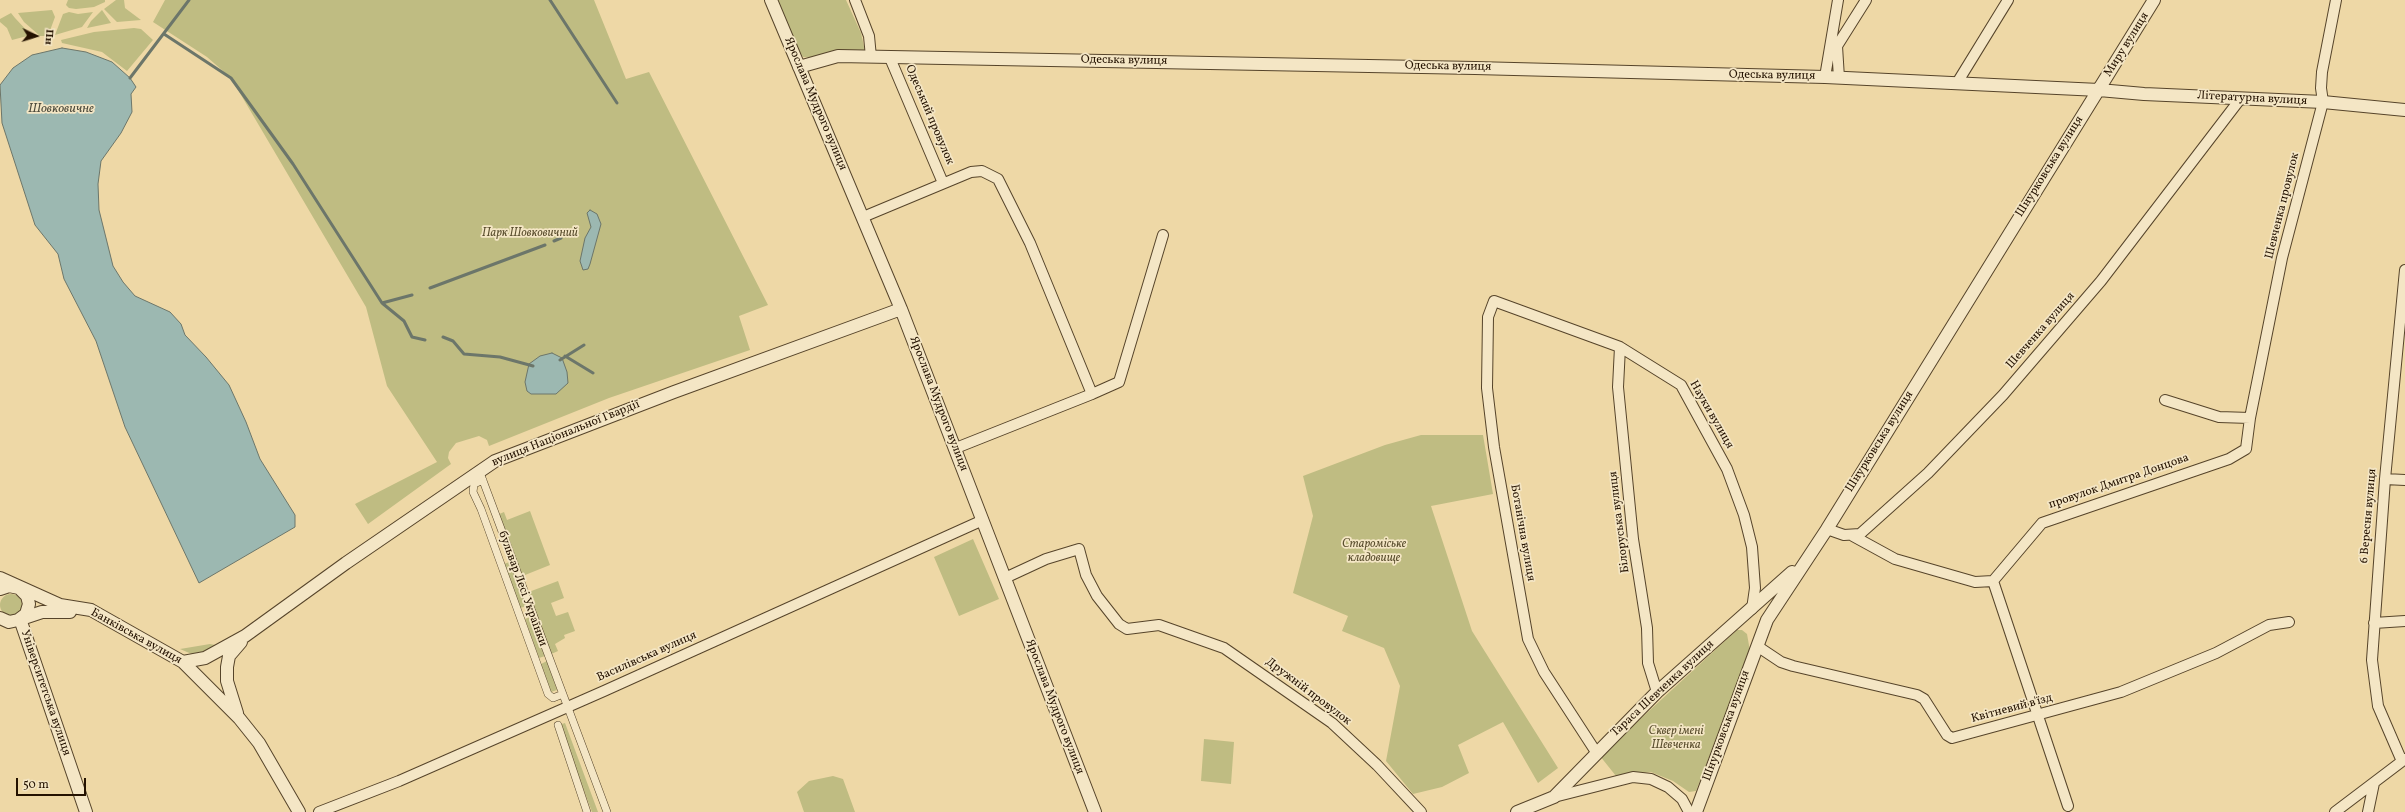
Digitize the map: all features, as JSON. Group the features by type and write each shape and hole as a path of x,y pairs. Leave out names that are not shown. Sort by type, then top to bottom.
{"street":[{"name":"Ярослава Мудрого вулиця","path":"771,0 901,309 956,448 1061,729 1095,812"},
{"path":"855,0 869,36 871,57"},
{"path":"1825,77 1838,0"},
{"path":"1839,78 1837,46 1866,0"},
{"path":"1957,83 2008,0"},
{"name":"Миру вулиця","path":"2099,90 2154,0"},
{"name":"Шевченка провулок","path":"2250,418 2282,258 2323,102 2320,88 2322,72 2336,0"},
{"name":"Одеська вулиця","path":"799,67 838,56 1467,67 1825,77 2099,90"},
{"name":"Одеський провулок","path":"890,58 943,183"},
{"name":"Літературна вулиця","path":"2099,90 2144,94 2323,102 2405,110"},
{"name":"Шнурковська вулиця","path":"1696,812 1767,620 1827,529 2099,90"},
{"name":"Шевченка вулиця","path":"1853,536 1860,534 1928,473 2003,395 2101,281 2241,98"},
{"path":"863,217 943,183 982,171 998,179 1030,243 1092,394"},
{"path":"956,448 1119,382 1163,234"},
{"name":"6 Вересня вулиця","path":"2403,759 2378,706 2373,680 2374,623 2385,479 2405,270"},
{"name":"Науки вулиця","path":"1494,301 1620,347 1681,385 1727,469 1744,515 1752,547 1755,588 1752,609"},
{"name":"Ботанічна вулиця","path":"1494,301 1488,317 1487,388 1494,447 1528,639 1544,672 1596,752"},
{"name":"вулиця Національної Гвардії","path":"245,636 481,475 495,461 613,414 901,309"},
{"name":"Білоруська вулиця","path":"1620,347 1618,387 1633,539 1647,628 1648,663 1657,692"},
{"path":"2165,400 2219,417 2250,418"},
{"name":"провулок Дмитра Донцова","path":"1993,581 2042,523 2229,459 2246,449 2250,418"},
{"path":"481,475 474,484 474,494 483,496 488,490"},
{"name":"бульвар Лесі Українки","path":"481,475 488,490 531,610 607,812"},
{"path":"2385,479 2405,480"},
{"name":"бульвар Лесі Українки","path":"474,494 550,697 563,694"},
{"name":"Василівська вулиця","path":"319,812 399,781 568,707 983,520"},
{"path":"1827,529 1853,536 1895,559 1975,582 1993,581 2068,806"},
{"name":"Дружній провулок","path":"1005,578 1046,559 1079,549 1086,575 1097,596 1119,624 1127,628 1134,629 1159,625 1224,648 1272,679 1332,723 1377,765 1420,812"},
{"path":"501,563 513,558"},
{"name":"Тараса Шевченка вулиця","path":"1518,812 1554,797 1596,752 1657,692 1752,609 1806,559"},
{"name":"Банківська вулиця","path":"0,578 19,588 60,605 91,610 183,662 239,718 259,743 299,812"},
{"path":"0,589 11,586 19,588 25,593 28,601 27,611 18,620 6,621 0,618"},
{"path":"0,626 42,612 91,610"},
{"path":"519,614 531,610"},
{"name":"Університетська вулиця","path":"18,620 86,812"},
{"path":"2374,623 2405,621"},
{"name":"Квітневий в'їзд","path":"1756,650 1760,648 1781,662 1787,664 1917,695 1924,699 1947,736 1952,738 2120,692 2216,653 2269,625 2289,622"},
{"path":"183,662 205,658 245,636"},
{"path":"239,718 230,694 227,667 230,656 245,636"},
{"path":"537,662 550,658"},
{"path":"558,725 587,812"},
{"path":"2335,812 2403,759"},
{"path":"1554,797 1633,777 1645,779 1668,787 1682,799 1689,812"},
{"path":"2368,812 2374,783"}],"green space":[{"path":"68,0 105,0 105,2 94,7 76,9 69,8 66,5"},
{"path":"116,0 124,0 125,8 141,20 117,22 104,9"},
{"name":"Парк Шовковичний","path":"165,0 594,0 626,79 649,72 768,305 739,316 750,350 609,398 489,446 487,440 479,436 456,443 449,452 448,458 451,464 368,524 355,504 437,462 387,386 366,307 231,78 207,57 153,22"},
{"path":"777,0 846,0 861,33 865,51 823,58 803,57 796,47"},
{"path":"52,10 55,17 48,36 40,36 24,22 18,13"},
{"path":"102,10 111,23 87,28 91,21"},
{"path":"69,12 78,14 93,12 82,27 55,35 63,14"},
{"path":"11,13 31,35 12,40 7,28 0,22 0,19"},
{"path":"134,28 141,29 153,40 127,71 102,52 62,43 61,40 94,32"},
{"name":"Староміське кладовище","path":"1421,435 1483,435 1493,494 1431,506 1472,631 1558,768 1538,783 1503,722 1458,745 1469,773 1442,787 1413,794 1386,761 1400,686 1384,648 1342,631 1348,616 1293,593 1313,516 1303,476 1385,445"},
{"path":"530,511 550,565 520,577 497,515 504,512 507,520"},
{"path":"973,539 999,599 959,616 934,557"},
{"path":"510,562 527,606 520,608 503,564"},
{"path":"558,581 564,598 551,603 556,616 568,612 575,631 564,635 565,638 555,644 558,651 549,655 526,593"},
{"path":"11,594 19,597 22,605 19,613 11,616 3,613 0,605 3,597"},
{"path":"530,617 545,656 539,658 525,619"},
{"name":"Сквер імені Шевченка","path":"1737,630 1742,630 1747,634 1750,651 1696,791 1689,792 1673,781 1651,772 1616,776 1600,756"},
{"path":"210,644 221,646 209,652 194,655 180,649"},
{"path":"547,661 557,690 551,692 541,664"},
{"path":"565,723 598,812 592,812 559,725"},
{"path":"1204,739 1234,742 1231,784 1201,781"},
{"path":"833,776 843,779 855,812 804,812 797,792 809,781"}],"water":[{"name":"Шовковичне","path":"62,48 86,52 112,62 130,78 136,87 131,94 132,112 121,133 101,161 98,184 99,210 113,266 123,282 135,296 170,312 181,324 185,335 206,357 229,385 246,422 260,459 295,515 295,527 199,583 125,427 96,341 64,279 58,254 35,225 2,123 0,85 13,68 32,55"},
{"path":"590,210 597,214 601,224 590,264 588,269 583,270 580,261 585,238 591,227 587,213"},
{"path":"552,353 562,358 567,372 568,383 556,394 531,394 527,391 525,382 529,364 540,356"}],"waterway":[{"path":"130,78 189,0"},
{"path":"550,0 617,103"},
{"path":"164,34 231,78 293,164 382,303 404,321 412,337 425,340"},
{"path":"554,241 561,238"},
{"path":"430,288 545,245"},
{"path":"382,303 412,295"},
{"path":"443,337 453,341 464,354 500,357 533,366"},
{"path":"560,360 584,345"},
{"path":"565,356 593,373"}]}
